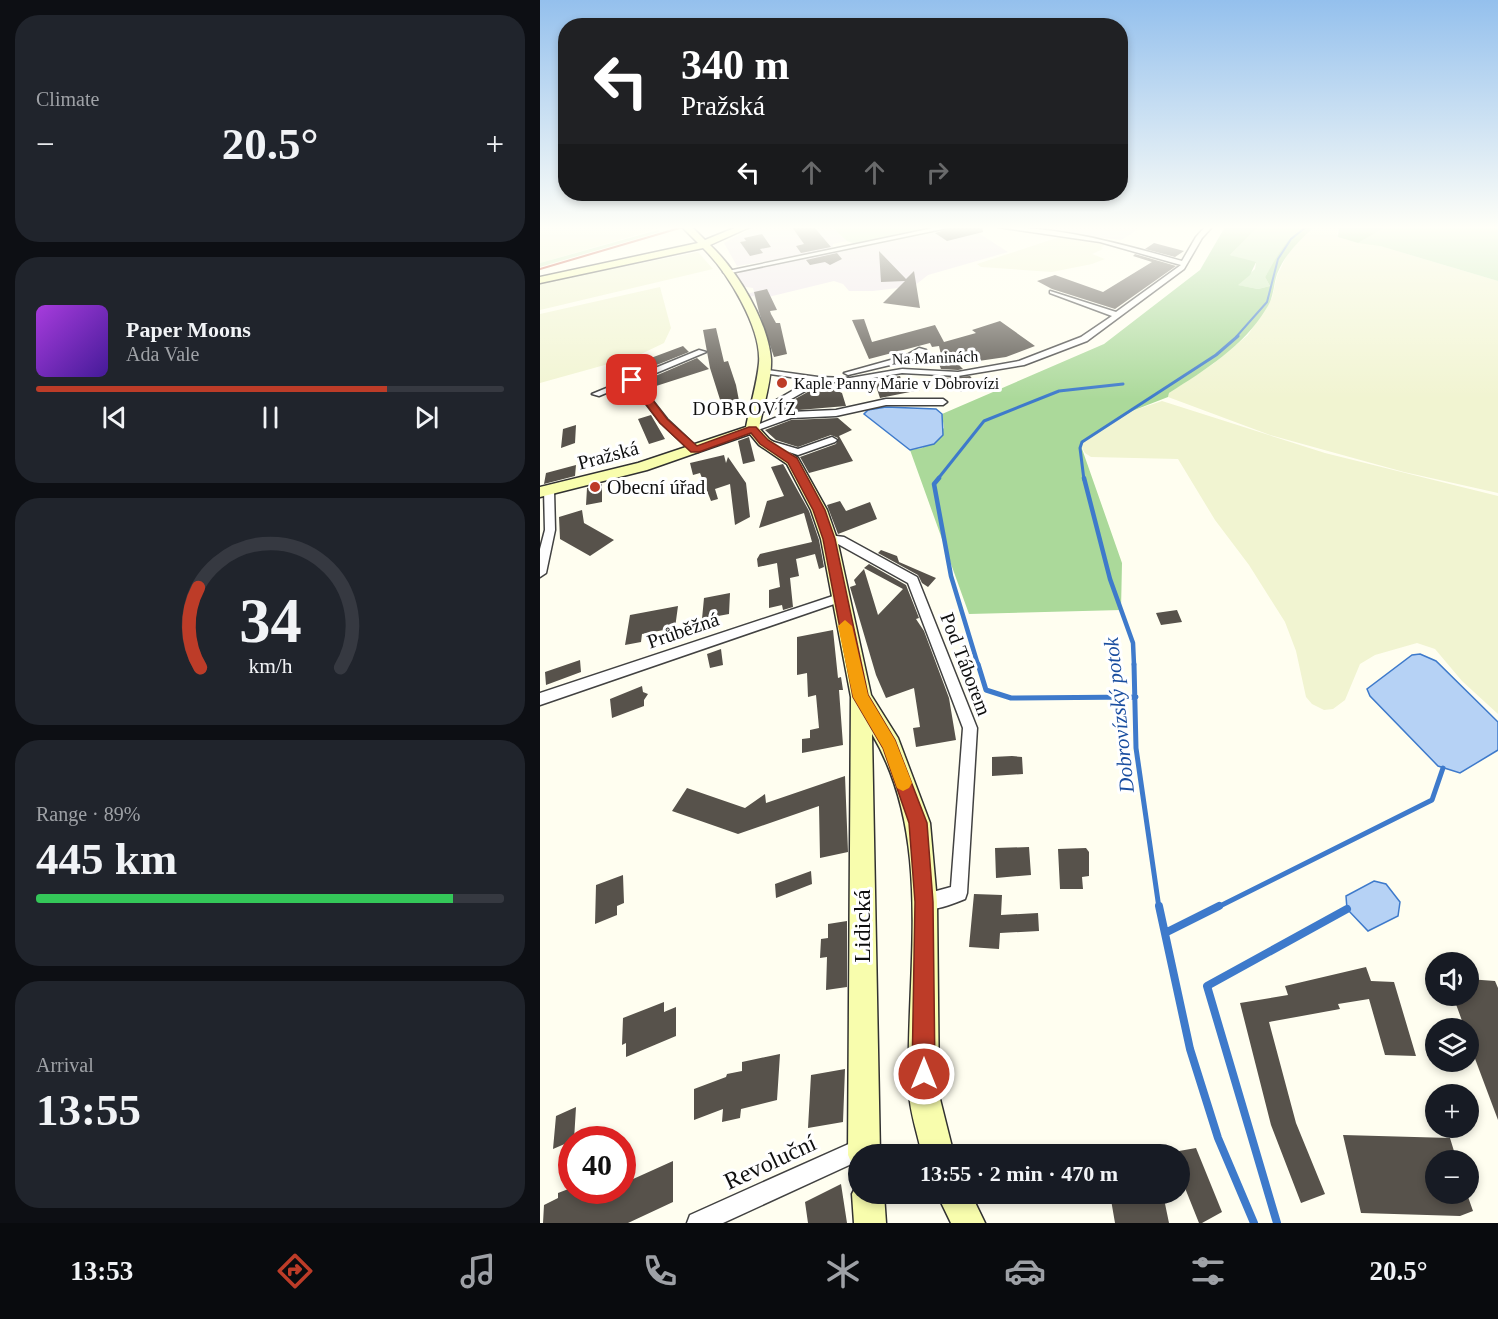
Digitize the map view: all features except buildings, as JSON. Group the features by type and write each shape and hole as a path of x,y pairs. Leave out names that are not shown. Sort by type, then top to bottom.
{"street":[{"path":"733,284 760,328 765,354 764,371 752,429"},
{"name":"Na Maninách","path":"764,371 818,379 850,380 902,371 958,374 1002,367 1055,352 1084,339 1158,284"},
{"path":"1052,292 1116,315"},
{"path":"756,411 770,408 818,379 908,358 922,350"},
{"path":"596,394 702,352"},
{"path":"632,380 664,421 695,450"},
{"path":"752,429 790,415 836,413 886,402 943,402"},
{"path":"752,429 764,442 793,460 819,510 829,539 839,598 861,697 890,745 918,823 924,902 924,1095 935,1144"},
{"name":"Pražská","path":"545,491 642,467 752,429"},
{"path":"764,442 798,452 832,440"},
{"path":"540,573 550,530 545,491"},
{"name":"Pod Táborem","path":"829,539 840,540 913,580 970,728 959,893 924,902"},
{"name":"Průběžná","path":"540,699 839,598"},
{"name":"Lidická","path":"861,697 864,1144"},
{"name":"Revoluční","path":"698,1223 848,1158"},
{"path":"869,1204 870,1223"},
{"path":"959,1204 969,1223"}],"shaded area":[{"path":"739,284 821,284 756,300 754,296 747,297 746,294 754,292 753,288"},
{"path":"843,284 916,284 873,291 849,291"}],"green space":[{"path":"540,284 649,284 540,310"},
{"path":"1182,284 1239,284 1258,289 1275,284 1269,305 1235,346 1169,393 1168,397 1132,411 1086,439 1081,446 1122,563 1121,610 969,614 910,450 922,448 944,428 942,414 1104,344"},
{"path":"1269,284 1270,286 1258,289 1237,285"},
{"path":"1275,284 1498,284 1498,493 1404,472 1270,435 1168,397 1169,393 1213,364 1248,335 1272,298"},
{"path":"660,287 671,328 664,343 637,356 540,383 540,314"},
{"path":"1162,401 1325,453 1498,496 1498,714 1462,681 1435,649 1417,643 1375,655 1360,664 1345,700 1333,709 1324,710 1312,704 1306,697 1296,651 1285,622 1249,565 1215,520 1178,459 1091,457 1081,446 1086,439 1132,411"}],"water":[{"path":"886,407 936,409 942,414 943,435 934,444 910,450 864,414 868,410"},
{"path":"1420,654 1436,661 1498,722 1498,750 1460,773 1438,766 1370,696 1367,689 1412,655"},
{"path":"1374,881 1386,884 1400,902 1398,916 1368,931 1347,909 1346,896"}],"waterway":[{"name":"Dobrovízský potok","path":"1236,337 1267,302 1272,284"},
{"name":"Dobrovízský potok","path":"1084,480 1080,448 1082,442 1216,355 1238,336"},
{"path":"937,480 984,421 1059,391 1123,384"},
{"path":"939,478 934,484 951,576 978,665"},
{"name":"Dobrovízský potok","path":"1084,478 1110,579 1133,643 1134,665"},
{"path":"978,664 986,690 1011,698 1135,697"},
{"name":"Dobrovízský potok","path":"1134,664 1135,697"},
{"name":"Dobrovízský potok","path":"1135,697 1136,748 1159,908"},
{"path":"1216,908 1432,800 1443,768"},
{"name":"Dobrovízský potok","path":"1159,906 1190,1049 1218,1138 1254,1223"},
{"path":"1165,933 1219,906"},
{"path":"1277,1223 1207,986 1347,909"}],"slow traffic":[{"path":"845,626 861,697 890,745 903,783"}],"place":[{"name":"Kaple Panny Marie v Dobrovízi","path":"782,383"},
{"name":"Obecní úřad","path":"595,487"}],"district":[{"name":"DOBROVÍZ","path":"745,409"}],"route":[{"path":"632,380 664,421 695,450 752,429 764,442 793,460 819,510 829,539 839,598 861,697 890,745 918,823 924,902 924,1074"}]}
